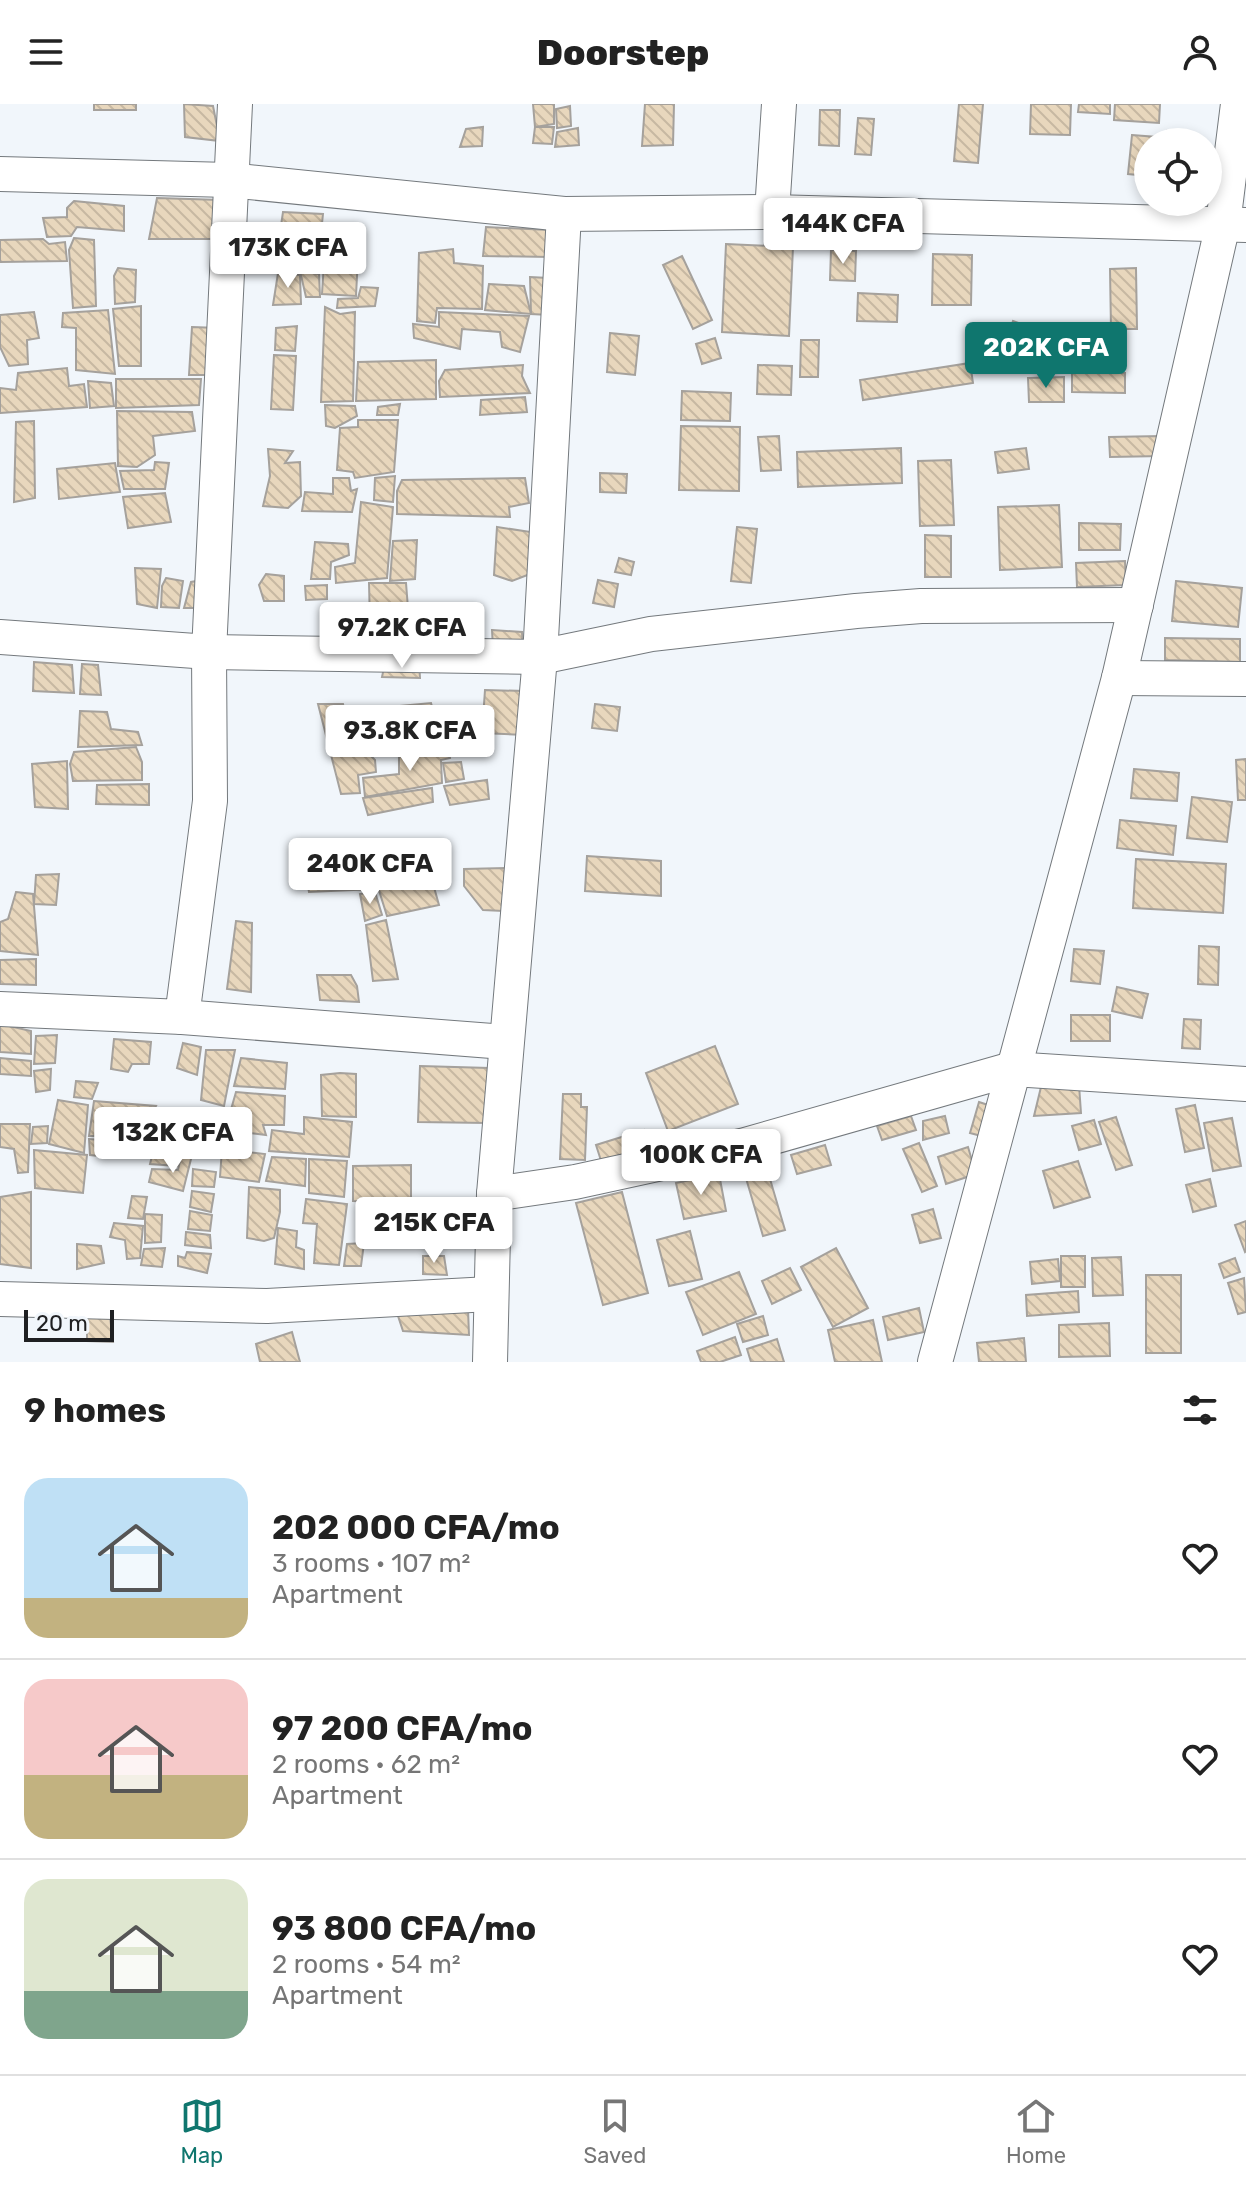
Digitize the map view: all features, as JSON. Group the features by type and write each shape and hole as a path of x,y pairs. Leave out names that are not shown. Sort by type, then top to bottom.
{"street":[{"path":"182,1017 210,801 209,652 235,104"},
{"path":"772,212 779,104"},
{"path":"935,1362 1119,678 1235,225 1238,104"},
{"path":"0,174 229,180 564,214 772,212 1235,225"},
{"path":"490,1362 494,1194 540,657 564,214"},
{"path":"0,637 209,652 540,657 651,634 856,611 921,606 1136,605"},
{"path":"1119,678 1246,679"},
{"path":"0,1009 182,1017 505,1042"},
{"path":"494,1194 575,1182 745,1145 1012,1069 1246,1084"},
{"path":"0,1299 267,1306 490,1294"}],"building":[{"path":"94,104 136,104 136,110 94,110"},
{"path":"184,104 213,106 220,141 185,137"},
{"path":"533,104 554,104 554,124 535,127"},
{"path":"645,104 674,104 673,145 642,146"},
{"path":"959,104 983,104 978,163 954,161"},
{"path":"1031,104 1071,104 1070,135 1030,134"},
{"path":"1079,104 1110,104 1110,114 1078,112"},
{"path":"1115,104 1160,104 1159,123 1114,120"},
{"path":"570,106 571,126 557,128 556,109"},
{"path":"820,110 840,110 839,146 819,145"},
{"path":"858,118 874,119 871,155 855,154"},
{"path":"483,127 482,146 460,147 466,129"},
{"path":"535,127 554,127 552,144 533,143"},
{"path":"578,128 579,145 555,147 557,132"},
{"path":"1132,135 1134,135 1134,175 1128,174"},
{"path":"157,198 221,200 223,239 149,239"},
{"path":"74,201 124,206 124,231 77,227 71,236 47,237 43,218 67,217 67,208"},
{"path":"283,212 323,214 320,242 279,239"},
{"path":"486,227 549,230 550,257 483,256"},
{"path":"326,232 359,236 356,296 322,294"},
{"path":"74,238 94,240 96,306 73,308 69,250"},
{"path":"43,239 49,244 65,242 67,261 0,262 0,240"},
{"path":"726,244 793,247 789,336 722,332"},
{"path":"453,249 454,263 483,266 482,309 437,308 435,323 417,321 419,253"},
{"path":"831,250 856,251 855,281 830,280"},
{"path":"933,254 972,255 971,305 932,305"},
{"path":"682,256 712,320 693,329 663,265"},
{"path":"118,268 136,270 135,302 115,304 114,276"},
{"path":"1136,268 1137,329 1111,329 1110,269"},
{"path":"300,271 319,274 320,297 306,297"},
{"path":"278,273 300,275 301,304 273,305"},
{"path":"530,277 548,278 549,315 531,314"},
{"path":"489,284 524,286 531,314 485,310"},
{"path":"361,287 378,288 375,306 337,308 338,299 358,298"},
{"path":"858,293 898,295 897,322 857,321"},
{"path":"141,306 141,366 119,366 113,309"},
{"path":"325,307 340,314 355,312 353,401 321,402"},
{"path":"108,310 115,374 76,370 76,328 62,327 63,313"},
{"path":"34,312 39,338 27,340 28,364 9,366 0,347 0,315"},
{"path":"439,312 529,316 520,352 502,347 500,332 462,329 460,349 414,338 413,324 439,327"},
{"path":"1013,321 1038,330 1024,368 1000,359"},
{"path":"297,326 295,351 275,350 276,328"},
{"path":"192,327 218,328 217,375 189,375"},
{"path":"610,333 639,336 635,375 607,372"},
{"path":"715,338 721,358 702,364 696,344"},
{"path":"801,340 819,340 818,377 800,377"},
{"path":"274,355 296,356 293,410 271,409"},
{"path":"436,360 436,399 356,401 358,362"},
{"path":"970,363 973,383 863,400 860,380"},
{"path":"523,365 522,376 530,393 440,397 439,381 445,370"},
{"path":"758,365 792,366 791,395 757,394"},
{"path":"67,368 69,386 84,384 87,407 0,413 0,388 16,390 18,373"},
{"path":"1072,373 1125,373 1125,393 1072,392"},
{"path":"1064,377 1064,402 1029,402 1028,378"},
{"path":"116,379 201,379 199,405 116,408"},
{"path":"88,381 111,383 114,406 90,408"},
{"path":"682,391 731,393 730,421 681,420"},
{"path":"525,397 527,412 480,415 481,400"},
{"path":"400,404 398,415 377,415 378,407"},
{"path":"325,405 355,406 357,416 335,428 326,426"},
{"path":"117,411 192,412 195,431 153,436 155,455 137,467 118,466"},
{"path":"358,420 398,420 394,472 355,478 353,472 337,470 340,428 358,427"},
{"path":"34,421 35,498 14,502 16,422"},
{"path":"681,426 740,427 739,491 679,490"},
{"path":"779,436 781,470 761,471 758,437"},
{"path":"1161,436 1162,456 1110,457 1109,437"},
{"path":"901,448 902,483 798,487 797,452"},
{"path":"1026,448 1029,469 998,473 995,452"},
{"path":"268,449 293,451 285,463 300,462 301,496 288,508 263,506 270,476"},
{"path":"951,460 954,525 920,526 918,461"},
{"path":"155,462 169,463 165,489 124,489 120,471 154,470"},
{"path":"115,463 120,492 59,499 57,469"},
{"path":"600,473 627,474 626,493 600,492"},
{"path":"395,476 393,502 374,500 375,478"},
{"path":"333,478 349,478 351,491 357,489 352,512 302,511 305,492 333,494"},
{"path":"525,478 529,503 509,507 510,517 397,514 397,491 402,480"},
{"path":"165,493 171,522 128,528 123,497"},
{"path":"361,502 393,507 387,578 336,583 335,567 355,563"},
{"path":"1059,505 1062,567 1000,570 998,507"},
{"path":"1079,523 1121,524 1120,550 1079,550"},
{"path":"497,527 531,532 530,574 512,581 494,575"},
{"path":"737,527 757,529 751,583 731,581"},
{"path":"925,535 951,536 951,577 925,577"},
{"path":"417,540 415,579 390,581 393,541"},
{"path":"315,542 348,544 349,555 331,562 330,579 311,579"},
{"path":"619,558 634,562 631,575 615,572"},
{"path":"1125,561 1126,585 1077,587 1076,563"},
{"path":"135,568 161,569 157,608 137,604"},
{"path":"266,574 284,576 284,601 264,601 259,585"},
{"path":"166,578 183,581 179,608 161,607 162,586"},
{"path":"203,580 200,608 184,608 191,582"},
{"path":"598,580 618,584 614,607 593,603"},
{"path":"1176,581 1242,588 1238,627 1172,621"},
{"path":"369,583 406,583 409,621 370,623"},
{"path":"327,585 327,599 306,600 305,586"},
{"path":"492,630 522,632 523,649 493,648"},
{"path":"1165,638 1240,639 1240,662 1165,660"},
{"path":"34,662 72,665 74,693 33,691"},
{"path":"419,662 420,678 382,677 385,663"},
{"path":"82,664 98,665 101,695 80,694"},
{"path":"485,690 524,691 524,735 482,733"},
{"path":"431,703 441,740 411,745 405,721 370,729 371,742 355,743 347,711"},
{"path":"318,704 343,704 353,752 366,751 375,760 376,772 358,775 360,793 341,794"},
{"path":"595,704 620,707 617,731 592,728"},
{"path":"80,711 107,712 111,729 138,732 142,745 78,747"},
{"path":"136,747 142,762 142,780 73,781 70,764 74,752"},
{"path":"448,747 450,758 441,760 442,783 365,797 363,778 399,774 399,754"},
{"path":"1246,759 1246,800 1238,800 1236,760"},
{"path":"67,761 68,809 35,807 32,764"},
{"path":"461,762 464,779 446,782 443,763"},
{"path":"1134,769 1179,773 1177,801 1131,798"},
{"path":"487,780 489,799 450,805 444,786"},
{"path":"149,784 149,805 96,804 97,785"},
{"path":"432,788 433,802 368,815 363,798"},
{"path":"1192,797 1232,802 1227,842 1187,838"},
{"path":"1120,820 1176,826 1173,855 1117,848"},
{"path":"319,843 370,844 371,864 308,867 306,852"},
{"path":"587,856 661,861 661,896 585,891"},
{"path":"1136,859 1226,864 1223,913 1133,908"},
{"path":"505,868 503,911 483,910 464,886 464,869"},
{"path":"374,869 375,889 309,892 305,870"},
{"path":"430,873 439,905 387,916 377,884"},
{"path":"59,874 56,905 34,904 36,875"},
{"path":"16,892 33,894 38,955 0,951 0,922 8,919"},
{"path":"375,892 382,915 365,921 360,894"},
{"path":"386,920 398,979 373,981 366,925"},
{"path":"236,921 252,923 251,992 227,989"},
{"path":"1199,946 1219,947 1218,985 1198,984"},
{"path":"1074,949 1104,951 1100,984 1071,981"},
{"path":"36,959 36,985 0,984 0,960"},
{"path":"317,975 351,975 357,986 359,1002 320,1000"},
{"path":"1117,987 1148,994 1142,1018 1112,1011"},
{"path":"1071,1015 1110,1015 1110,1041 1071,1041"},
{"path":"1184,1019 1201,1020 1200,1049 1182,1048"},
{"path":"0,1024 31,1031 31,1054 0,1052"},
{"path":"57,1035 55,1063 34,1064 36,1036"},
{"path":"114,1039 151,1042 149,1064 132,1064 128,1072 111,1069"},
{"path":"183,1043 201,1047 197,1075 177,1068"},
{"path":"715,1046 738,1104 668,1131 646,1073"},
{"path":"206,1050 235,1050 224,1106 201,1100"},
{"path":"0,1058 31,1061 31,1076 0,1074"},
{"path":"241,1058 287,1063 285,1089 234,1086"},
{"path":"420,1066 489,1068 487,1123 418,1122"},
{"path":"51,1069 50,1090 36,1092 34,1071"},
{"path":"356,1074 356,1117 322,1116 321,1075"},
{"path":"76,1081 98,1083 92,1099 74,1097"},
{"path":"1079,1085 1081,1113 1034,1116 1041,1087"},
{"path":"236,1092 285,1096 284,1125 263,1125 266,1135 242,1132 240,1122 230,1113"},
{"path":"563,1094 581,1094 581,1107 587,1107 585,1160 560,1159"},
{"path":"58,1100 88,1105 84,1153 49,1144"},
{"path":"94,1101 156,1106 150,1118 125,1117 116,1136 89,1136"},
{"path":"979,1102 994,1107 985,1137 970,1133"},
{"path":"1195,1105 1204,1148 1185,1152 1176,1109"},
{"path":"160,1110 183,1114 177,1144 155,1141"},
{"path":"911,1116 916,1130 882,1140 877,1126"},
{"path":"945,1116 949,1133 923,1140 923,1121"},
{"path":"304,1117 352,1122 349,1157 269,1151 272,1130 304,1134"},
{"path":"1116,1117 1132,1165 1116,1170 1099,1122"},
{"path":"1232,1118 1241,1166 1213,1171 1204,1123"},
{"path":"1094,1120 1101,1144 1079,1150 1072,1126"},
{"path":"125,1121 153,1123 150,1145 122,1139"},
{"path":"187,1121 219,1123 217,1148 183,1148"},
{"path":"0,1124 30,1124 28,1172 18,1173 14,1149 0,1147"},
{"path":"48,1126 47,1143 31,1144 33,1127"},
{"path":"644,1130 651,1155 604,1170 596,1145"},
{"path":"89,1139 110,1141 108,1157 90,1155"},
{"path":"919,1143 937,1186 922,1192 903,1149"},
{"path":"825,1145 831,1165 797,1174 791,1155"},
{"path":"968,1147 976,1174 946,1184 938,1157"},
{"path":"154,1148 178,1150 177,1166 150,1164"},
{"path":"222,1149 265,1154 259,1182 220,1177"},
{"path":"34,1150 87,1155 83,1193 35,1188"},
{"path":"182,1152 192,1155 183,1191 149,1182 152,1169 178,1170"},
{"path":"272,1157 306,1159 305,1186 266,1181"},
{"path":"309,1159 347,1161 344,1197 309,1193"},
{"path":"1078,1161 1090,1197 1054,1208 1043,1171"},
{"path":"765,1162 785,1230 763,1236 743,1168"},
{"path":"411,1165 411,1203 353,1201 353,1166"},
{"path":"193,1169 216,1172 214,1187 192,1186"},
{"path":"719,1174 726,1211 684,1219 676,1183"},
{"path":"1210,1179 1216,1206 1193,1212 1186,1185"},
{"path":"249,1187 280,1190 280,1212 274,1238 264,1241 247,1238"},
{"path":"192,1191 214,1194 211,1212 190,1207"},
{"path":"31,1192 31,1268 0,1264 0,1197"},
{"path":"622,1192 648,1293 603,1305 576,1203"},
{"path":"132,1196 147,1197 143,1219 128,1218"},
{"path":"306,1199 347,1204 339,1265 314,1263 317,1224 303,1223"},
{"path":"933,1209 941,1238 920,1243 912,1215"},
{"path":"190,1211 212,1215 210,1231 188,1229"},
{"path":"145,1214 162,1215 161,1242 145,1243"},
{"path":"1246,1221 1246,1251 1245,1252 1235,1225"},
{"path":"114,1223 143,1226 140,1258 127,1259 125,1240 110,1237"},
{"path":"278,1228 297,1231 296,1247 304,1250 304,1269 275,1264"},
{"path":"690,1231 702,1279 669,1286 657,1240"},
{"path":"186,1232 210,1235 211,1248 185,1245"},
{"path":"364,1243 361,1266 344,1266 347,1244"},
{"path":"77,1244 101,1246 104,1263 77,1269"},
{"path":"165,1248 162,1267 141,1265 144,1249"},
{"path":"836,1248 868,1308 833,1327 801,1267"},
{"path":"187,1252 211,1254 207,1273 178,1266 178,1256 185,1258"},
{"path":"423,1256 444,1256 447,1275 423,1274"},
{"path":"1061,1256 1085,1256 1085,1287 1061,1287"},
{"path":"1121,1257 1123,1295 1093,1296 1092,1258"},
{"path":"1235,1258 1240,1272 1224,1278 1219,1264"},
{"path":"1058,1259 1060,1281 1032,1284 1030,1262"},
{"path":"790,1268 801,1290 772,1304 762,1281"},
{"path":"739,1272 756,1314 703,1335 686,1292"},
{"path":"1146,1275 1181,1275 1181,1353 1146,1353"},
{"path":"1244,1278 1246,1312 1238,1314 1228,1283"},
{"path":"1078,1291 1079,1312 1027,1316 1026,1295"},
{"path":"919,1308 924,1332 888,1340 883,1317"},
{"path":"468,1309 469,1335 403,1331 397,1313"},
{"path":"87,1316 110,1317 113,1342 87,1341"},
{"path":"763,1316 768,1335 743,1342 737,1324"},
{"path":"873,1320 882,1362 835,1362 828,1330"},
{"path":"1109,1323 1110,1356 1059,1357 1059,1325"},
{"path":"292,1332 300,1362 260,1362 256,1344"},
{"path":"735,1337 741,1355 720,1362 701,1362 697,1351"},
{"path":"1024,1338 1026,1362 979,1362 977,1343"},
{"path":"777,1339 784,1362 751,1362 747,1349"}]}
